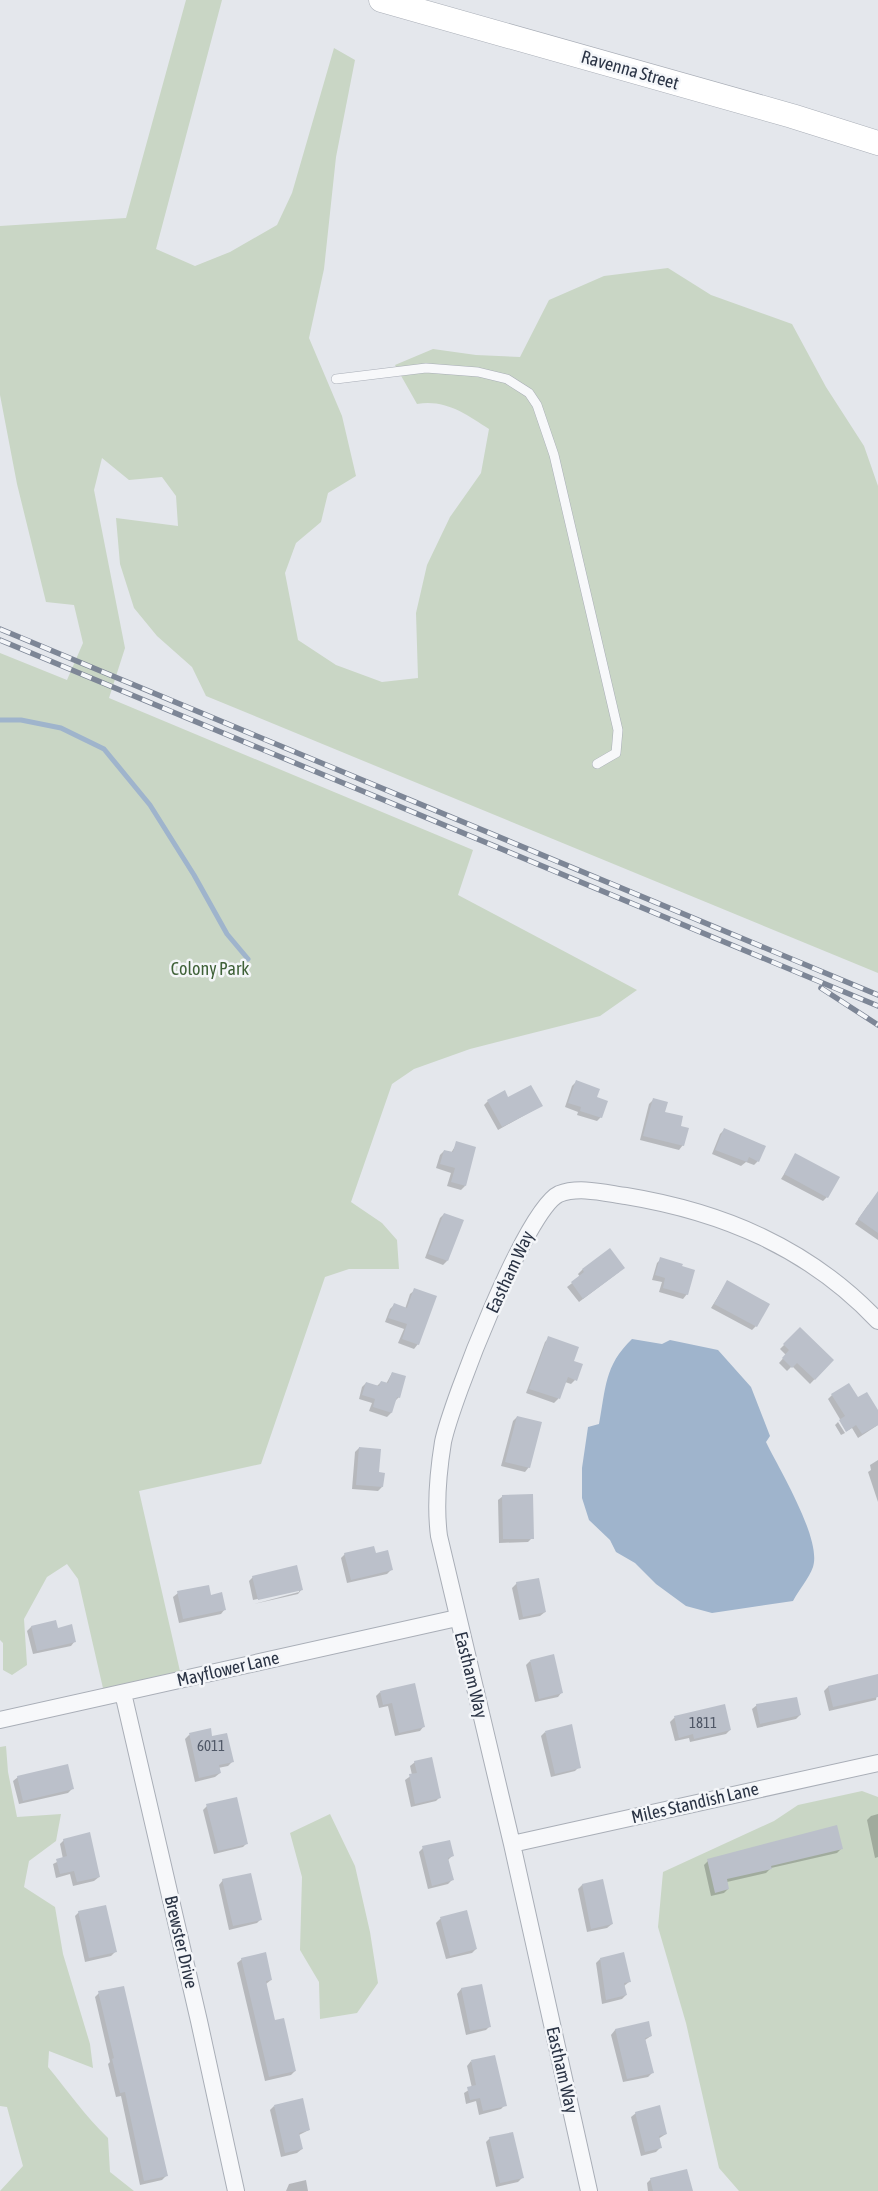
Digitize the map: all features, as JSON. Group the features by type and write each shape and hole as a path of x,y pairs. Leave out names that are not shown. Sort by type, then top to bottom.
{"street":[{"name":"Ravenna Street","path":"381,0 792,116 878,143"},
{"name":"Eastham Way","path":"589,2191 512,1844 457,1618 437,1516 444,1440 455,1402 517,1250 545,1207 557,1195 575,1191 593,1191 667,1203 726,1220 782,1246 832,1279 861,1303 878,1321"},
{"name":"Mayflower Lane","path":"0,1720 457,1618"},
{"name":"Brewster Drive","path":"123,1693 236,2191"},
{"name":"Miles Standish Lane","path":"512,1844 878,1763"}],"lane":[{"path":"336,379 426,368 470,371 507,379 529,393 537,405 554,455 618,730 616,754 597,764"}],"green space":[{"name":"Colony Park","path":"186,0 222,0 156,249 195,266 230,252 277,225 292,193 334,48 355,60 336,157 324,269 309,338 342,416 356,476 328,493 321,522 296,543 285,573 298,640 336,665 382,682 418,678 416,613 427,565 450,517 481,473 489,429 455,409 437,404 417,404 395,365 433,349 476,355 520,357 549,300 604,276 668,268 711,295 792,324 826,387 864,446 878,486 878,973 206,696 192,667 157,636 134,608 120,564 116,518 178,526 176,496 162,477 129,480 102,458 94,490 125,648 109,698 473,850 458,895 637,990 600,1016 470,1049 414,1069 392,1084 351,1202 382,1223 397,1240 399,1269 349,1269 325,1277 261,1464 139,1491 182,1680 105,1697 78,1579 67,1564 47,1577 24,1619 27,1665 12,1675 3,1670 3,1643 0,1640 0,653 67,680 83,643 74,605 46,602 17,484 0,395 0,226 126,218"},
{"path":"6,1746 8,1772 17,1817 61,1814 56,1841 29,1861 24,1887 55,1907 63,1954 90,2044 93,2068 49,2051 48,2067 84,2112 108,2138 110,2172 134,2191 0,2191 23,2166 7,2107 0,2106 0,1747"},
{"path":"862,1791 878,1797 878,2191 739,2191 719,2168 686,2023 658,1927 663,1872 774,1821 798,1805"},
{"path":"330,1814 355,1866 370,1932 378,1983 357,2013 320,2019 319,1982 300,1950 302,1877 290,1833"}],"water":[{"path":"632,1339 662,1344 670,1340 718,1350 751,1387 770,1436 766,1442 798,1504 811,1539 814,1555 813,1567 793,1601 712,1613 686,1606 656,1584 635,1563 616,1552 610,1540 589,1520 582,1498 582,1468 588,1427 599,1424 605,1388 611,1368"}],"building":[{"path":"576,1080 600,1089 597,1097 608,1101 602,1118 580,1111 581,1107 568,1103"},
{"path":"531,1085 543,1106 502,1127 487,1100 505,1090 508,1097"},
{"path":"653,1098 668,1102 665,1112 683,1116 681,1126 689,1128 684,1146 643,1136"},
{"path":"724,1128 766,1146 759,1162 749,1157 747,1162 715,1150"},
{"path":"456,1141 476,1147 466,1186 451,1182 455,1168 440,1164 444,1150 453,1152"},
{"path":"795,1153 840,1177 828,1198 784,1174"},
{"path":"878,1191 878,1233 858,1219"},
{"path":"444,1213 464,1220 448,1261 428,1254"},
{"path":"610,1248 625,1268 583,1299 571,1282 584,1272 582,1269"},
{"path":"660,1257 695,1270 688,1295 663,1288 665,1278 655,1275"},
{"path":"727,1280 770,1304 757,1327 714,1304"},
{"path":"414,1288 437,1296 419,1345 402,1339 407,1324 388,1318 394,1303 407,1308"},
{"path":"800,1327 834,1360 815,1380 797,1363 792,1368 782,1358 789,1350 783,1344"},
{"path":"548,1336 579,1347 574,1361 583,1364 577,1381 568,1377 560,1399 529,1389"},
{"path":"392,1372 406,1376 400,1398 397,1397 392,1413 373,1407 375,1399 362,1395 366,1382 379,1386 381,1381 388,1383"},
{"path":"849,1383 858,1397 867,1392 878,1410 878,1425 862,1434 856,1425 846,1432 839,1420 845,1416 831,1394"},
{"path":"517,1416 542,1422 530,1468 505,1462"},
{"path":"359,1447 381,1449 379,1472 385,1473 383,1487 356,1485"},
{"path":"533,1494 534,1539 503,1539 502,1495"},
{"path":"374,1546 376,1553 388,1550 393,1570 351,1580 344,1553"},
{"path":"297,1565 303,1590 258,1600 252,1576"},
{"path":"539,1578 546,1612 523,1617 516,1582"},
{"path":"209,1585 211,1595 222,1592 226,1610 183,1619 177,1591"},
{"path":"56,1620 58,1628 72,1624 76,1642 37,1651 31,1626"},
{"path":"554,1654 563,1693 539,1699 530,1660"},
{"path":"878,1674 878,1697 833,1707 828,1686"},
{"path":"415,1683 425,1727 399,1733 392,1703 383,1705 380,1691"},
{"path":"797,1697 801,1715 760,1724 756,1704"},
{"path":"725,1704 731,1730 694,1739 693,1734 679,1738 674,1716"},
{"path":"572,1724 581,1768 555,1774 545,1731"},
{"path":"211,1728 212,1736 227,1733 234,1762 219,1765 221,1773 199,1778 189,1733"},
{"path":"432,1757 441,1798 415,1804 409,1774 417,1773 414,1761"},
{"path":"68,1764 74,1789 23,1801 17,1776"},
{"path":"237,1797 248,1844 218,1851 206,1804"},
{"path":"837,1825 843,1849 771,1866 772,1869 727,1879 729,1889 715,1893 707,1859"},
{"path":"90,1832 100,1877 77,1882 74,1871 60,1874 56,1859 67,1856 63,1839"},
{"path":"450,1840 454,1856 448,1858 454,1880 432,1886 422,1846"},
{"path":"251,1873 262,1920 233,1926 222,1879"},
{"path":"603,1879 613,1924 591,1929 582,1884"},
{"path":"106,1905 117,1952 89,1958 78,1911"},
{"path":"467,1910 477,1949 450,1956 440,1917"},
{"path":"266,1952 272,1980 266,1981 275,2020 284,2018 296,2071 269,2077 241,1958"},
{"path":"624,1952 631,1982 624,1983 627,1995 606,2000 600,1958"},
{"path":"482,1984 491,2027 470,2031 461,1988"},
{"path":"124,1986 168,2176 144,2181 125,2092 120,2093 112,2059 114,2058 98,1991"},
{"path":"649,2021 652,2036 645,2038 654,2073 627,2079 615,2029"},
{"path":"495,2055 507,2106 483,2111 480,2098 470,2100 467,2087 476,2085 471,2060"},
{"path":"303,2098 310,2130 299,2133 303,2149 285,2153 274,2105"},
{"path":"660,2105 667,2134 659,2136 662,2148 645,2152 635,2112"},
{"path":"513,2132 524,2178 500,2183 489,2137"},
{"path":"687,2169 693,2191 653,2191 650,2178"}],"waterway":[{"path":"0,720 21,720 61,728 104,749 150,805 194,875 227,934 248,959"}],"railway":[{"path":"0,629 878,995"},
{"path":"0,640 878,1006"},
{"path":"821,988 878,1025"}]}
